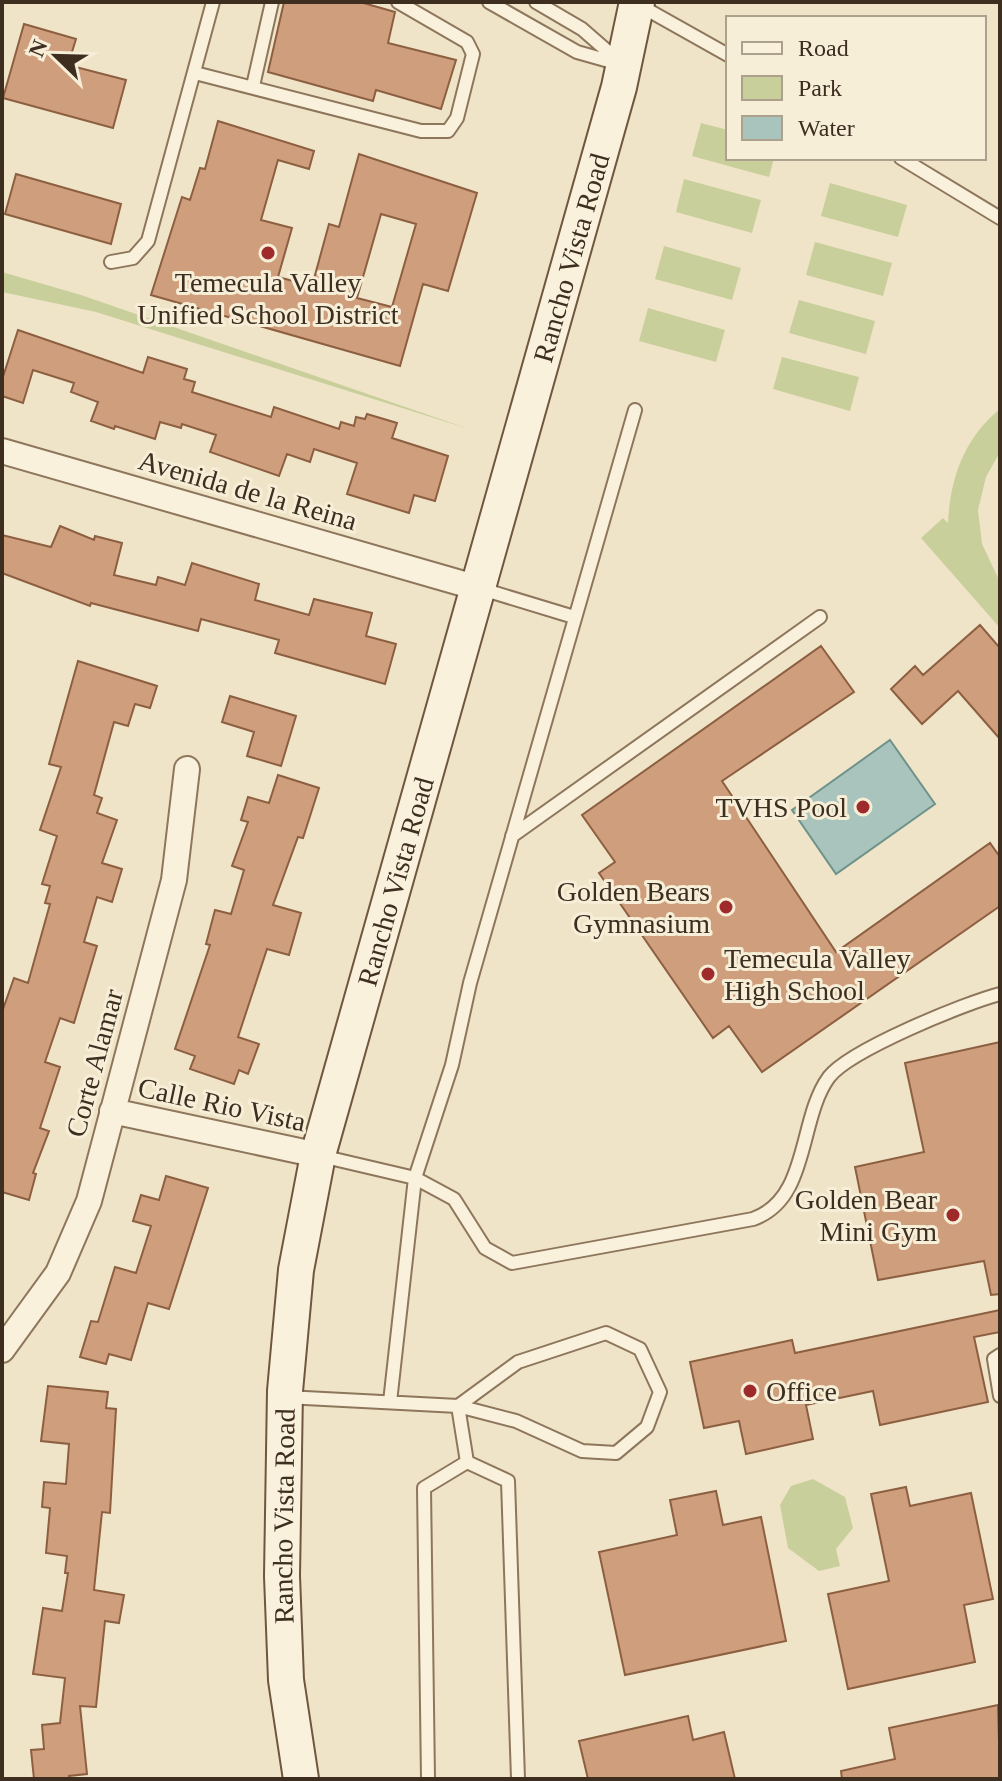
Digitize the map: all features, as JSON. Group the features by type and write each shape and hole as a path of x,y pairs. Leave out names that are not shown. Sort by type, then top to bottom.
{"main road":[{"name":"Rancho Vista Road","path":"301,1779 286,1680 282,1576 285,1397 296,1270 318,1155 623,65 637,2"}],"street":[{"name":"Avenida de la Reina","path":"2,451 478,588"},
{"name":"Corte Alamar","path":"2,1350 58,1273 89,1201 174,880 187,769"},
{"name":"Calle Rio Vista","path":"112,1111 318,1155"}],"lane":[{"path":"111,262 133,258 148,241 213,2"},
{"path":"253,86 272,2"},
{"path":"195,73 421,131 448,131 457,118 473,54 467,42 398,2"},
{"path":"489,2 577,52 623,65"},
{"path":"536,2 582,29 623,65"},
{"path":"637,2 726,54"},
{"path":"904,160 1000,218"},
{"path":"390,1402 415,1178 452,1065 470,983 635,410"},
{"path":"478,588 574,617"},
{"path":"512,836 820,617"},
{"path":"318,1155 415,1178 454,1199 485,1248 512,1263 765,1214 775,1207 789,1184 815,1102 832,1074 865,1051 951,1009 1000,994"},
{"path":"285,1397 458,1406 516,1421 582,1451 616,1453 647,1427 660,1392 640,1349 606,1333 518,1362 458,1406"},
{"path":"1000,1355 994,1359 1000,1396"},
{"path":"458,1406 467,1462"},
{"path":"428,1779 424,1488 467,1462"},
{"path":"467,1462 508,1481 518,1779"}],"green space":[{"path":"701,123 726,129 726,160 773,160 769,177 692,156"},
{"path":"684,179 761,200 752,233 676,212"},
{"path":"830,183 907,205 898,237 821,216"},
{"path":"815,242 892,263 883,296 806,275"},
{"path":"664,246 741,268 732,300 655,279"},
{"path":"2,272 81,295 469,429 96,312 2,292"},
{"path":"799,300 875,321 866,354 789,333"},
{"path":"648,308 725,330 716,362 639,341"},
{"path":"782,357 859,377 850,411 773,389"},
{"path":"1000,409 1000,452 986,477 978,510 982,544 1000,582 1000,628 921,538 943,518 948,523 952,491 961,460 977,433"},
{"path":"813,1479 845,1497 853,1528 836,1549 840,1566 819,1571 788,1548 780,1505 791,1486"}],"water":[{"name":"TVHS Pool","path":"890,740 935,804 836,874 792,810"}],"building":[{"path":"284,2 360,2 395,12 388,43 456,60 441,109 376,90 373,101 268,72"},
{"path":"24,24 76,39 68,65 126,80 113,128 3,98"},
{"path":"218,121 314,151 309,169 278,160 261,220 292,228 278,277 312,286 329,224 339,227 359,154 477,193 448,291 423,284 400,366 151,295 182,197 190,200 200,168 205,169","holes":["381,214 416,224 392,307 357,298"]},
{"path":"16,174 121,204 111,244 5,214"},
{"path":"18,330 143,373 148,357 187,369 184,379 195,382 192,392 271,417 274,407 339,429 341,422 354,426 356,417 365,419 367,414 397,423 392,438 448,456 435,501 414,495 409,513 347,494 357,463 314,449 310,462 287,454 279,476 210,452 216,435 182,424 181,428 160,422 155,439 115,426 114,429 91,421 98,402 71,392 74,383 33,370 23,403 2,396 2,380"},
{"path":"60,526 94,540 95,536 122,543 114,575 156,585 158,577 185,585 192,563 259,584 255,600 309,615 314,599 372,613 366,636 396,644 385,684 275,653 279,640 201,619 198,631 91,603 90,606 2,573 2,535 51,547"},
{"path":"980,625 1000,648 1000,739 958,691 922,724 891,689 915,666 923,675"},
{"path":"821,646 854,692 722,781 836,952 990,843 1000,857 1000,906 762,1072 729,1026 713,1038 599,873 615,862 582,815"},
{"path":"78,661 157,686 150,708 135,704 128,726 114,722 94,795 102,798 97,813 117,820 102,863 122,869 112,902 97,897 84,942 97,946 74,1023 60,1018 45,1062 60,1067 40,1128 49,1131 33,1173 36,1174 29,1200 2,1192 2,1012 14,978 28,983 50,904 45,903 50,886 42,884 57,836 40,830 61,767 49,764"},
{"path":"230,696 296,716 281,766 247,756 254,732 222,722"},
{"path":"278,775 319,788 303,838 298,837 273,905 301,913 289,955 267,949 238,1037 259,1044 248,1074 239,1070 234,1084 190,1069 195,1056 175,1049 210,945 206,944 215,910 231,914 244,870 232,866 248,822 241,820 248,797 269,803"},
{"path":"1000,1042 1000,1294 991,1295 984,1261 878,1280 855,1167 924,1152 905,1063"},
{"path":"166,1176 208,1188 169,1309 148,1303 131,1360 109,1354 106,1364 80,1357 91,1321 98,1322 115,1267 136,1273 151,1226 133,1221 141,1195 159,1200"},
{"path":"1000,1310 1000,1332 974,1337 988,1402 880,1425 873,1391 806,1405 813,1439 746,1454 739,1421 704,1428 690,1362 792,1340 795,1353"},
{"path":"48,1386 108,1392 106,1408 116,1409 110,1513 102,1512 94,1590 124,1595 119,1623 105,1621 96,1707 80,1706 87,1774 69,1776 69,1779 34,1779 31,1750 44,1749 42,1725 60,1723 65,1678 33,1674 43,1608 62,1611 68,1573 65,1573 67,1556 46,1553 50,1508 42,1507 44,1482 66,1484 69,1444 41,1441"},
{"path":"906,1487 910,1506 971,1493 993,1599 964,1605 975,1662 848,1689 828,1594 889,1581 871,1494"},
{"path":"716,1491 723,1525 761,1517 786,1641 625,1675 599,1552 677,1535 670,1500"},
{"path":"998,1705 1000,1779 842,1779 841,1771 895,1759 889,1728"},
{"path":"688,1716 693,1740 724,1732 735,1779 588,1779 579,1741"}],"place":[{"name":"Temecula Valley Unified School District","path":"268,253"},
{"name":"TVHS Pool","path":"863,807"},
{"name":"Golden Bears Gymnasium","path":"726,907"},
{"name":"Temecula Valley High School","path":"708,974"},
{"name":"Golden Bear Mini Gym","path":"953,1215"},
{"name":"Office","path":"750,1391"}]}
